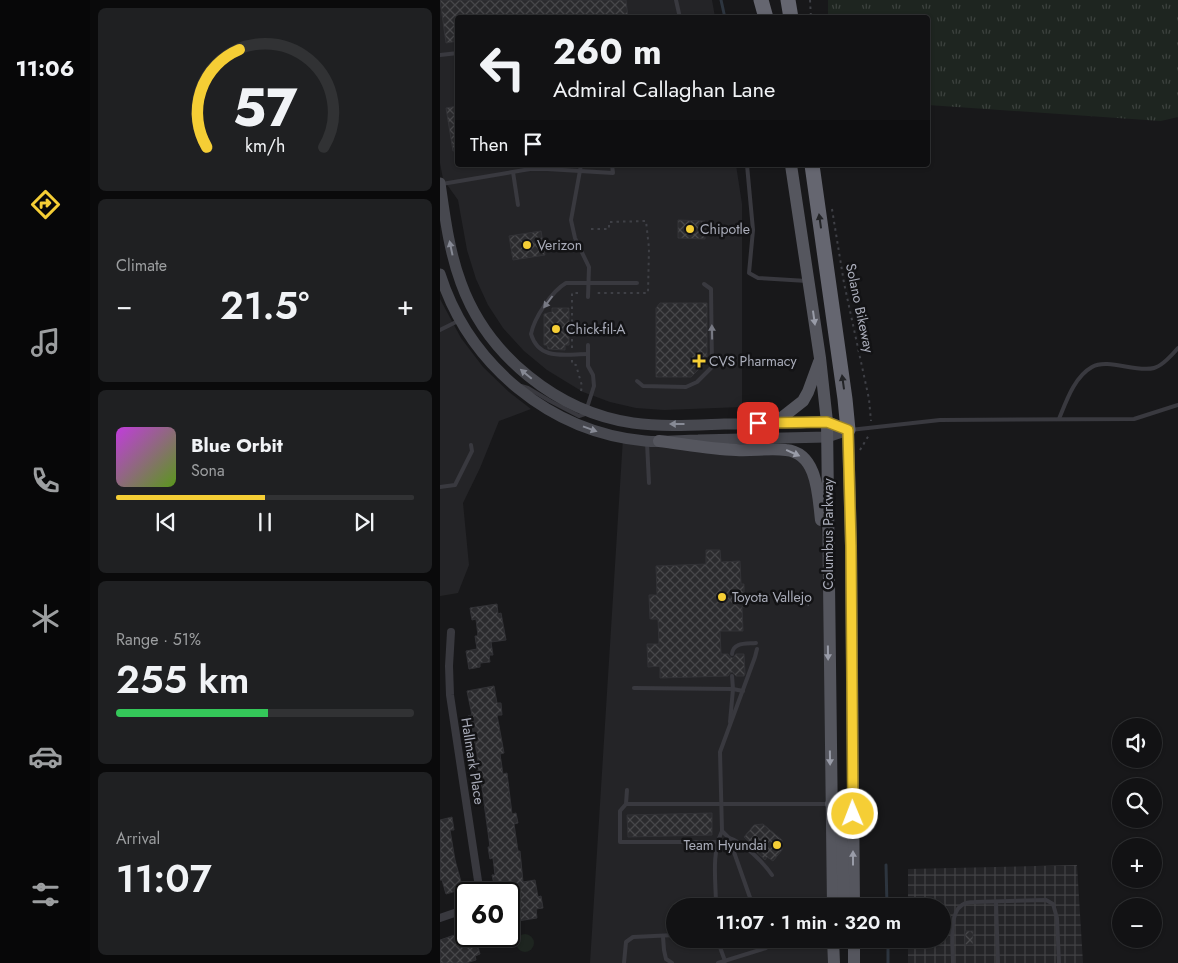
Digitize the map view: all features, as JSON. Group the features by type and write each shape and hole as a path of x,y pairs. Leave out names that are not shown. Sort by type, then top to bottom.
{"highway":[{"path":"762,0 766,15"},
{"path":"767,0 767,15"},
{"path":"788,0 790,15"},
{"name":"Columbus Parkway","path":"812,167 848,430"}],"main road":[{"name":"Columbus Parkway","path":"791,167 820,358 828,438 828,604 833,898"},
{"path":"440,184 456,270 467,298 482,325 501,350 525,373 556,395 606,417 634,423 827,422 848,430"},
{"path":"440,274 448,298 460,321 489,361 514,386 541,405 570,421 601,433 653,442 735,450 786,450 796,452 816,475 828,604"},
{"path":"774,423 803,401 820,358"},
{"name":"Columbus Parkway","path":"848,430 851,546 854,898"},
{"path":"653,442 828,438 848,430"},
{"path":"831,804 836,805 841,812 844,898"},
{"path":"833,948 834,963"},
{"path":"853,948 854,963"}],"street":[{"name":"Hallmark Place","path":"451,632 450,695 478,882"},
{"path":"440,918 455,913"}],"lane":[{"path":"676,0 679,15"},
{"path":"440,55 455,53"},
{"path":"440,184 513,172 529,167 613,173 612,167"},
{"path":"581,167 571,220 575,238 588,266 588,297"},
{"path":"748,167 752,230 749,273 758,278 808,281"},
{"path":"513,172 518,206"},
{"path":"588,354 546,353 536,346 531,334 534,323 558,288 566,283 637,283"},
{"path":"637,381 643,386 686,387 697,382 712,367 711,289 704,284"},
{"path":"440,330 460,321"},
{"path":"514,386 528,388 579,416 586,414 594,386 593,375 588,366 588,345"},
{"path":"1058,419 1073,387 1093,366 1105,364 1155,368 1178,348"},
{"path":"848,430 940,420 1134,419 1178,405"},
{"path":"650,483 653,442"},
{"path":"440,487 455,485 472,451 471,445"},
{"path":"732,654 732,649 738,644 756,643"},
{"path":"716,898 717,842 722,831 720,752 757,649"},
{"path":"730,726 733,689 732,676"},
{"path":"634,688 733,689 743,691"},
{"path":"627,790 626,804 620,812 620,842 717,842"},
{"path":"626,804 831,804"},
{"path":"722,831 729,838 750,898"},
{"path":"729,838 736,840 766,866 772,875"},
{"path":"953,963 953,918 963,904 1046,900 1053,904 1057,918 1059,963"},
{"path":"996,902 998,963"},
{"path":"624,963 626,942 633,936 666,936"},
{"path":"663,936 666,959 672,963"},
{"path":"720,948 725,961"},
{"path":"718,963 766,948"}],"path":[{"path":"810,0 811,15"},
{"name":"Solano Bikeway","path":"832,209 844,283 869,399 872,428"},
{"path":"859,451 872,428"},
{"path":"748,596 801,594 801,606 809,605"}],"shaded area":[{"path":"440,0 712,0 715,15 455,15 455,167 736,167 742,204 742,407 664,410 636,408 610,402 583,392 547,370 524,351 503,328 488,305 476,279 467,250 458,200 443,179 440,163"},
{"path":"440,299 461,338 483,367 509,392 531,409 499,421 463,503 469,565 458,593 440,596"},
{"path":"623,438 786,450 807,463 819,504 828,605 833,898 666,898 666,948 833,948 834,963 590,963"},
{"path":"1077,865 1083,963 908,963 908,948 951,948 951,898 908,898 908,869"}],"green space":[{"path":"828,0 1178,0 1178,117 1161,121 930,105 930,15 828,15"},
{"path":"522,935 528,935 533,940 533,946 528,951 522,951 518,947 520,947 520,936"}],"building":[{"path":"440,0 626,0 628,15 455,15 455,42 446,43"},
{"path":"455,106 455,151 453,151 446,108"},
{"path":"678,220 705,221 705,239 678,238"},
{"name":"Verizon","path":"541,231 545,255 513,260 509,236"},
{"name":"CVS Pharmacy","path":"660,303 707,303 707,361 691,377 656,377 656,308"},
{"name":"Chick-fil-A","path":"552,308 569,308 569,345 565,345 565,350 548,349 547,345 544,345 544,314 552,312"},
{"path":"706,550 720,550 721,562 740,561 745,607 742,607 743,631 720,631 721,654 728,654 733,658 736,654 744,654 745,674 744,676 736,676 732,672 728,676 660,678 660,666 648,667 647,644 659,644 658,619 650,619 649,595 657,595 656,566 706,564"},
{"path":"497,604 498,614 501,613 506,640 491,642 493,655 489,655 490,662 480,663 480,667 469,669 466,651 477,649 475,636 478,636 476,619 472,620 470,608"},
{"path":"494,686 497,703 501,703 502,715 497,715 504,753 500,754 503,774 507,773 512,814 516,813 518,823 514,824 518,851 520,851 523,882 535,880 538,897 541,896 543,908 536,909 537,918 520,921 520,882 494,882 492,875 495,875 493,858 490,859 481,781 478,781 476,769 478,769 477,754 472,727 469,727 468,716 472,715 467,691"},
{"path":"712,813 712,835 628,837 627,815"},
{"path":"452,817 454,830 450,830 461,882 455,882 455,891 446,894 442,880 440,880 440,820"},
{"path":"763,824 782,840 782,850 773,861 767,857 765,860 750,846 752,844 744,837 754,825"},
{"path":"965,931 973,931 973,945 965,945"},
{"path":"455,935 455,947 478,947 480,954 475,956 476,960 466,963 440,963 440,940"}],"waterway":[{"path":"721,0 724,15"},
{"path":"886,865 887,898"},
{"path":"888,948 888,963"}],"place":[{"name":"Chipotle","path":"690,229"},
{"name":"Verizon","path":"527,245"},
{"name":"Chick-fil-A","path":"556,329"},
{"name":"CVS Pharmacy","path":"699,361"},
{"name":"Toyota Vallejo","path":"722,597"},
{"name":"Team Hyundai","path":"777,845"}],"route":[{"path":"758,423 827,422 848,430 853,814"}]}
